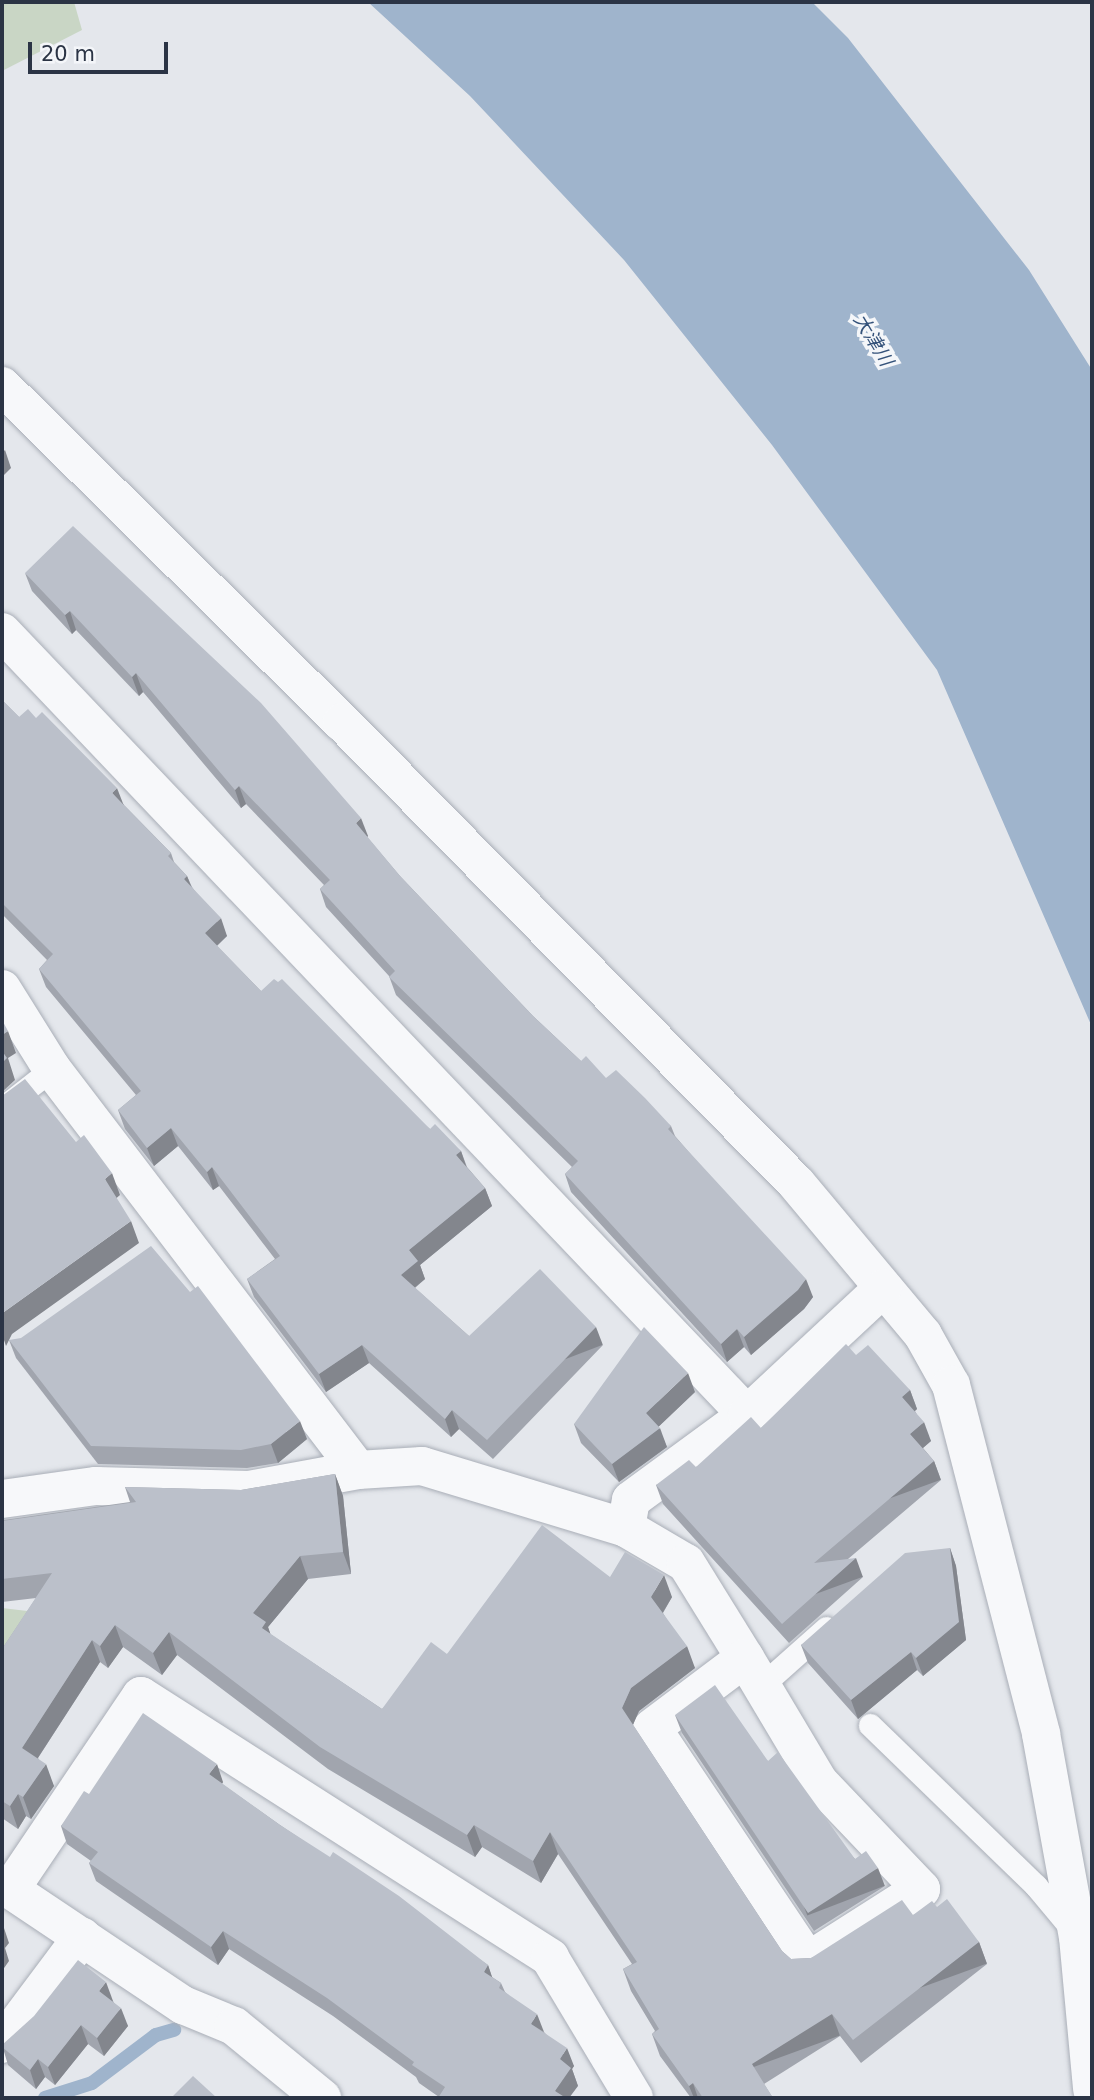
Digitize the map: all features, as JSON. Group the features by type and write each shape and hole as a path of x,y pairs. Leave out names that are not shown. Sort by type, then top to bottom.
{"street":[{"path":"2,386 332,712 796,1183 923,1335 951,1385 1041,1734 1078,1937 1092,2089"},
{"path":"2,632 747,1415"},
{"path":"2,989 166,1241 358,1470"},
{"path":"626,1528 631,1500 747,1415 883,1288"},
{"path":"2,1499 96,1486 249,1489 358,1470 422,1466 626,1528 687,1563 820,1782 921,1889 808,1961 652,1728 753,1672"},
{"path":"313,2096 234,2026 183,2005 6,1887 141,1696 550,1958 634,2098"},
{"path":"2,2044 82,1937"}],"lane":[{"path":"2,1108 52,1069"},
{"path":"753,1672 845,1612"},
{"path":"870,1725 1036,1886 1078,1937"}],"green space":[{"path":"2,2 74,2 82,30 2,71"},
{"path":"2,1608 44,1613 2,1677"}],"water":[{"name":"大津川","path":"368,2 812,2 848,38 1029,270 1092,370 1092,1027 937,670 772,445 624,260 470,96"}],"building":[{"path":"73,526 261,703 361,818 356,823 400,876 533,1016 581,1061 586,1056 606,1078 616,1070 645,1098 671,1126 668,1129 806,1279 798,1290 744,1337 737,1329 721,1344 565,1174 578,1161 389,977 395,971 320,889 330,880 239,786 235,790 136,673 132,677 70,611 65,615 25,573"},
{"path":"2,700 19,717 28,709 36,718 42,712 117,788 112,793 171,853 168,856 187,876 184,879 221,918 205,933 261,991 274,979 278,982 282,979 430,1129 435,1124 461,1151 456,1155 485,1188 409,1250 418,1261 401,1275 469,1336 540,1269 596,1327 487,1440 452,1410 445,1419 362,1345 319,1374 247,1279 280,1256 212,1167 207,1172 171,1128 147,1148 118,1110 141,1091 39,969 53,954 2,903"},
{"path":"2,1020 8,1031 2,1035"},
{"path":"25,1079 76,1142 84,1135 112,1173 105,1179 131,1221 2,1316 2,1096"},
{"path":"151,1246 190,1292 198,1286 300,1421 271,1444 241,1450 91,1446 9,1340 21,1338"},
{"path":"644,1327 688,1373 646,1413 660,1428 612,1464 574,1424"},
{"path":"846,1344 856,1355 868,1345 910,1390 902,1397 924,1422 910,1434 934,1461 814,1563 856,1558 782,1624 656,1485 689,1460 696,1467 751,1417 761,1428"},
{"path":"335,1474 343,1552 300,1556 253,1613 266,1622 262,1628 382,1709 431,1642 447,1654 542,1525 610,1577 625,1552 664,1575 651,1597 687,1646 631,1688 622,1708 782,1951 791,1959 811,1958 902,1900 913,1915 932,1901 937,1907 947,1899 979,1942 853,2040 832,2014 752,2064 773,2098 703,2098 693,2083 689,2086 652,2034 659,2029 623,1969 637,1962 550,1832 533,1861 474,1825 467,1835 320,1747 169,1632 153,1653 115,1625 100,1646 92,1640 22,1748 46,1764 23,1797 18,1794 10,1806 2,1801 2,1649 52,1573 2,1579 2,1521 136,1502 125,1487 241,1490"},
{"path":"950,1548 959,1622 916,1658 911,1652 851,1700 801,1645 905,1553"},
{"path":"715,1685 768,1761 778,1752 855,1859 866,1851 878,1868 808,1913 675,1715"},
{"path":"143,1713 217,1764 209,1774 280,1825 330,1857 333,1852 399,1896 488,1965 484,1972 501,1983 499,1988 537,2014 531,2024 567,2048 560,2059 571,2068 555,2091 566,2098 438,2098 445,2087 412,2065 414,2062 327,1998 223,1931 211,1947 89,1863 98,1852 61,1826 84,1791 89,1794"},
{"path":"78,1960 106,1982 99,1991 121,2008 97,2038 81,2025 48,2067 38,2059 30,2070 2,2045 34,2016"},
{"path":"193,2076 217,2098 171,2098"}],"waterway":[{"path":"45,2098 92,2083 156,2035 174,2030"}]}
